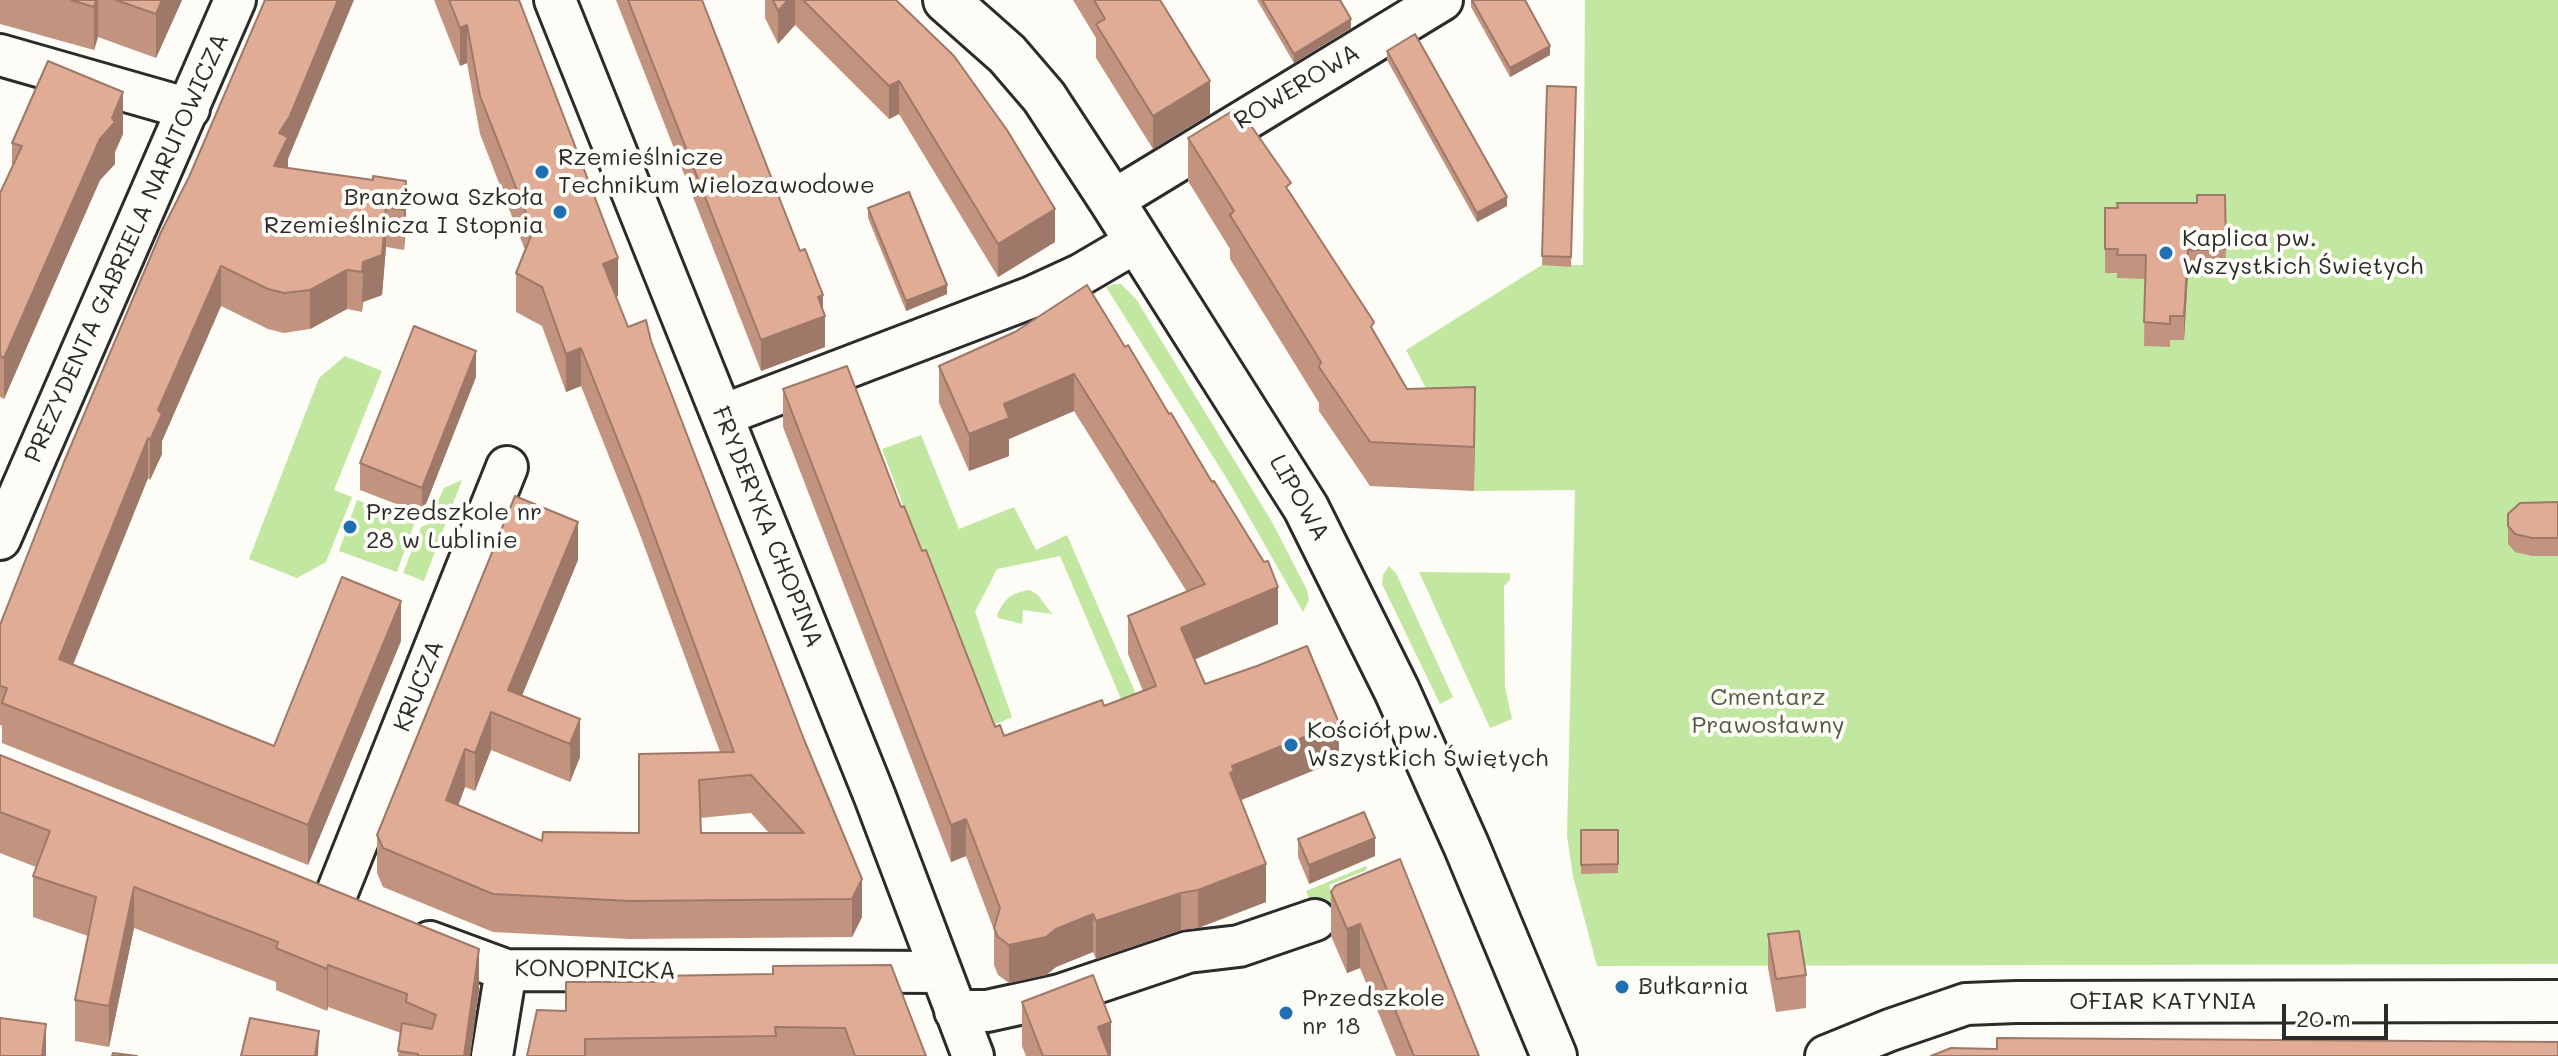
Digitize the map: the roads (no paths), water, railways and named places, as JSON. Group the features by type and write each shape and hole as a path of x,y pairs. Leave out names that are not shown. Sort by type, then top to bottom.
{"street":[{"name":"PREZYDENTA GABRIELA NARUTOWICZA","path":"3,523 235,0"},
{"name":"FRYDERYKA CHOPINA","path":"555,0 875,797 973,1056"},
{"name":"LIPOWA","path":"946,0 1007,54 1044,97 1278,461 1331,554 1428,759 1554,1056"},
{"name":"ROWEROWA","path":"1112,201 1442,0"},
{"path":"0,55 189,109"},
{"path":"723,415 1032,297 1080,275 1138,241"},
{"name":"KRUCZA","path":"332,904 507,467"},
{"path":"955,1011 987,1011 1060,995 1188,952 1239,946 1315,920"},
{"name":"KONOPNICKA","path":"403,932 506,970 941,972"},
{"path":"492,1056 506,970"},
{"name":"OFIAR KATYNIA","path":"1826,1056 1966,1004 2558,1001"}],"place":[{"name":"Rzemieślnicze Technikum Wielozawodowe","path":"542,172"},
{"name":"Branżowa Szkoła Rzemieślnicza I Stopnia","path":"560,212"},
{"name":"Kaplica pw. Wszystkich Świętych","path":"2166,253"},
{"name":"Przedszkole nr 28 w Lublinie","path":"350,527"},
{"name":"Kościół pw. Wszystkich Świętych","path":"1291,745"},
{"name":"Bułkarnia","path":"1622,987"},
{"name":"Przedszkole nr 18","path":"1286,1013"}],"park label":[{"name":"Cmentarz Prawosławny","path":"1768,712"}]}
